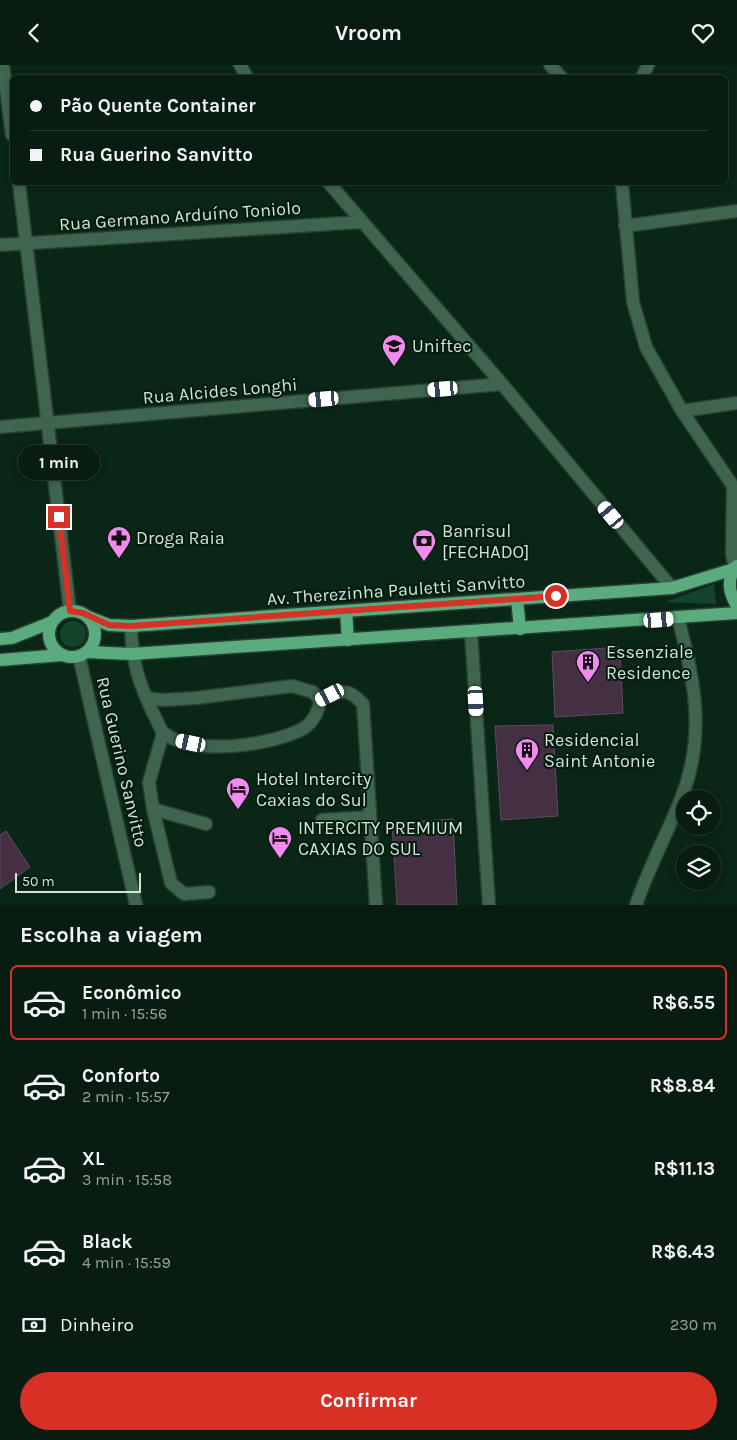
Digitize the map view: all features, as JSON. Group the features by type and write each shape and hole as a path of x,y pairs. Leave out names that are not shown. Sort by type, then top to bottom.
{"main road":[{"name":"Av. Therezinha Pauletti Sanvitto","path":"89,617 109,625 131,626 672,588 735,568"},
{"path":"735,568 730,588 737,606"},
{"path":"517,599 520,629"},
{"path":"62,655 52,645 49,637 52,623 56,617 70,611 77,611 89,617 96,631 92,646 83,654"},
{"path":"346,611 348,640"},
{"path":"0,660 83,654 132,654 737,613"},
{"path":"0,639 12,638 52,623"}],"street":[{"path":"4,65 10,118"},
{"path":"550,65 559,75"},
{"path":"19,185 70,611"},
{"path":"331,185 502,384 672,588"},
{"path":"622,185 633,302 646,347 682,411 735,490 732,554 735,568"},
{"path":"625,226 737,211"},
{"name":"Rua Germano Arduíno Toniolo","path":"0,245 362,222"},
{"name":"Rua Alcides Longhi","path":"0,427 502,384"},
{"path":"682,411 737,403"},
{"path":"636,905 682,797 695,747 696,697 678,618"},
{"path":"131,626 132,654 146,698 163,733 177,740 206,747 240,746 278,739 305,728 320,711 320,700 313,692 292,686 196,698 163,700 146,698"},
{"path":"471,632 489,905"},
{"name":"Rua Guerino Sanvitto","path":"83,654 136,905"},
{"path":"320,700 340,691 354,694 363,704 376,905"},
{"path":"163,733 149,782 153,809 171,883 184,895 209,892"},
{"path":"153,809 206,824"},
{"path":"322,820 370,817"}],"green space":[{"path":"714,584 716,604 665,602"},
{"path":"73,621 82,625 86,634 82,643 73,647 64,643 60,634 64,625"}],"building":[{"name":"Essenziale Residence","path":"620,647 623,713 555,717 552,652"},
{"name":"Residencial Saint Antonie","path":"553,725 558,816 501,820 495,726"},
{"path":"453,819 457,905 397,905 392,823"},
{"path":"6,831 30,867 0,889 0,835"}],"place":[{"name":"Uniftec","path":"394,367"},
{"name":"Droga Raia","path":"119,559"},
{"name":"Banrisul [FECHADO]","path":"424,562"},
{"name":"Essenziale Residence","path":"588,683"},
{"name":"Residencial Saint Antonie","path":"527,771"},
{"name":"Hotel Intercity Caxias do Sul","path":"238,810"},
{"name":"INTERCITY PREMIUM CAXIAS DO SUL","path":"280,859"}],"route":[{"path":"59,517 70,611 83,613 109,625 131,626 556,596"}]}
